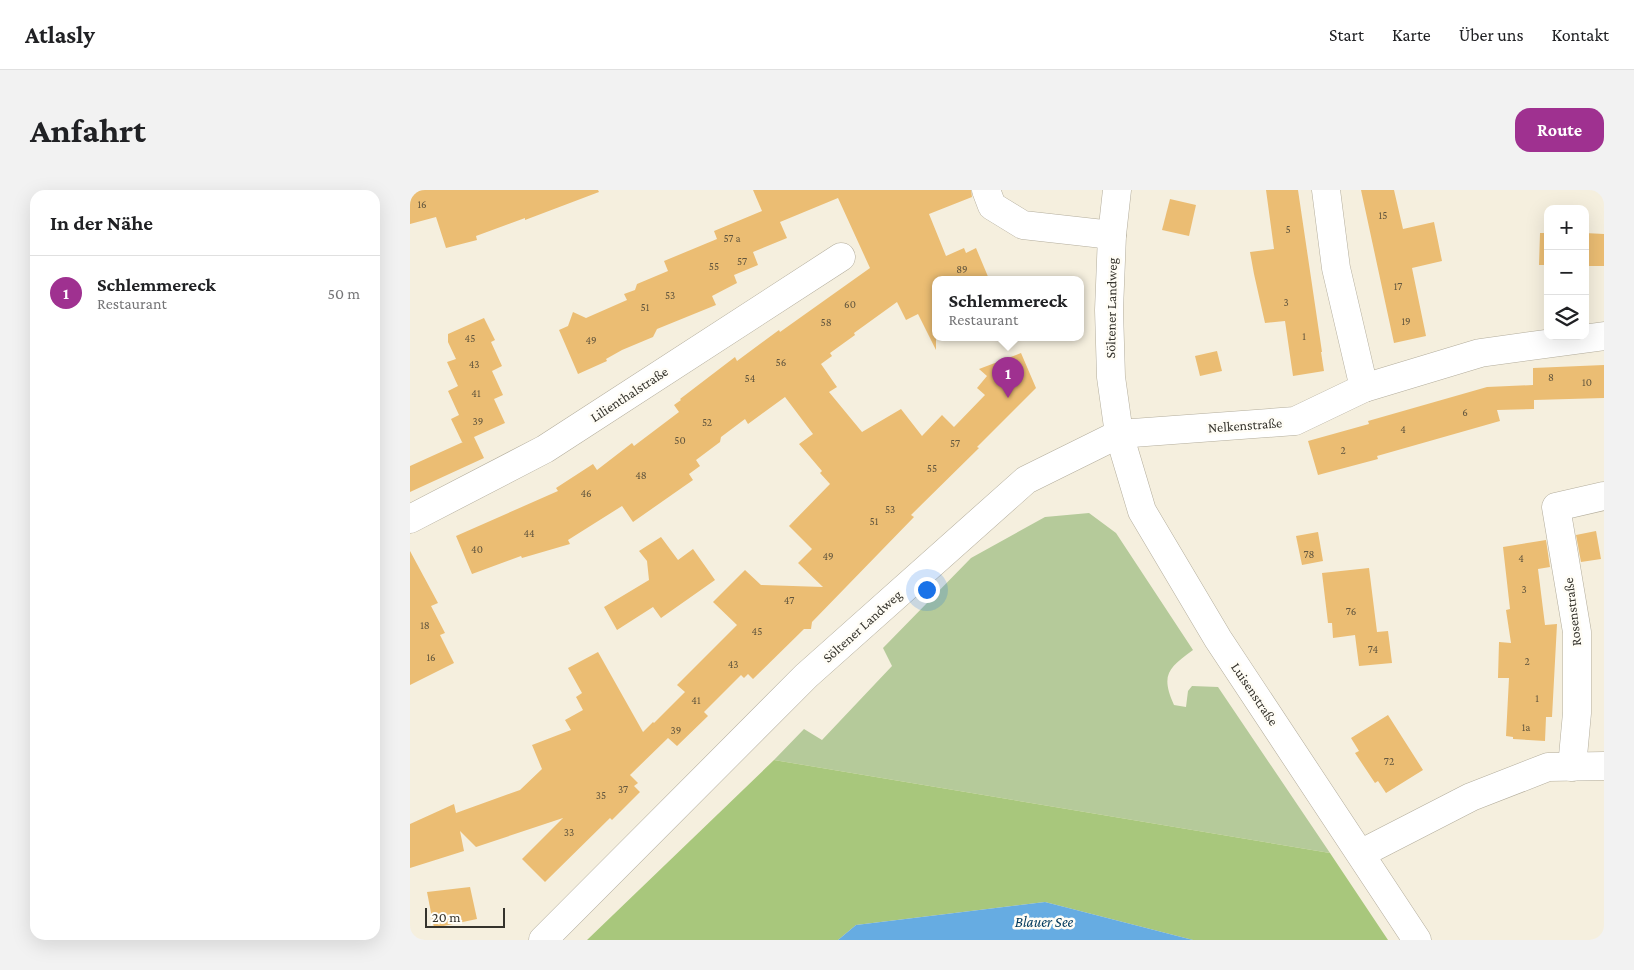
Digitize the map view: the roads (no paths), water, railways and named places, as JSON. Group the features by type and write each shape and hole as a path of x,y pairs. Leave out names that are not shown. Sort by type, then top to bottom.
{"street":[{"path":"986,190 992,206 1023,225 1112,235"},
{"name":"Söltener Landweg","path":"543,940 806,676 1026,480 1118,434 1110,377 1109,310 1112,235 1117,190"},
{"path":"1326,190 1336,268 1364,388"},
{"name":"Lilienthalstraße","path":"410,519 545,449 841,257"},
{"name":"Nelkenstraße","path":"1118,434 1295,421 1364,388 1480,353 1604,336"},
{"name":"Luisenstraße","path":"1118,434 1142,511 1218,638 1418,940"},
{"name":"Rosenstraße","path":"1572,767 1577,713 1577,632 1556,507 1604,496"},
{"path":"1362,853 1471,797 1548,767 1604,766"}],"water":[{"name":"Blauer See","path":"1045,902 1193,940 838,940 856,925"}],"place":[{"name":"Schlemmereck","path":"1008,398"}]}
